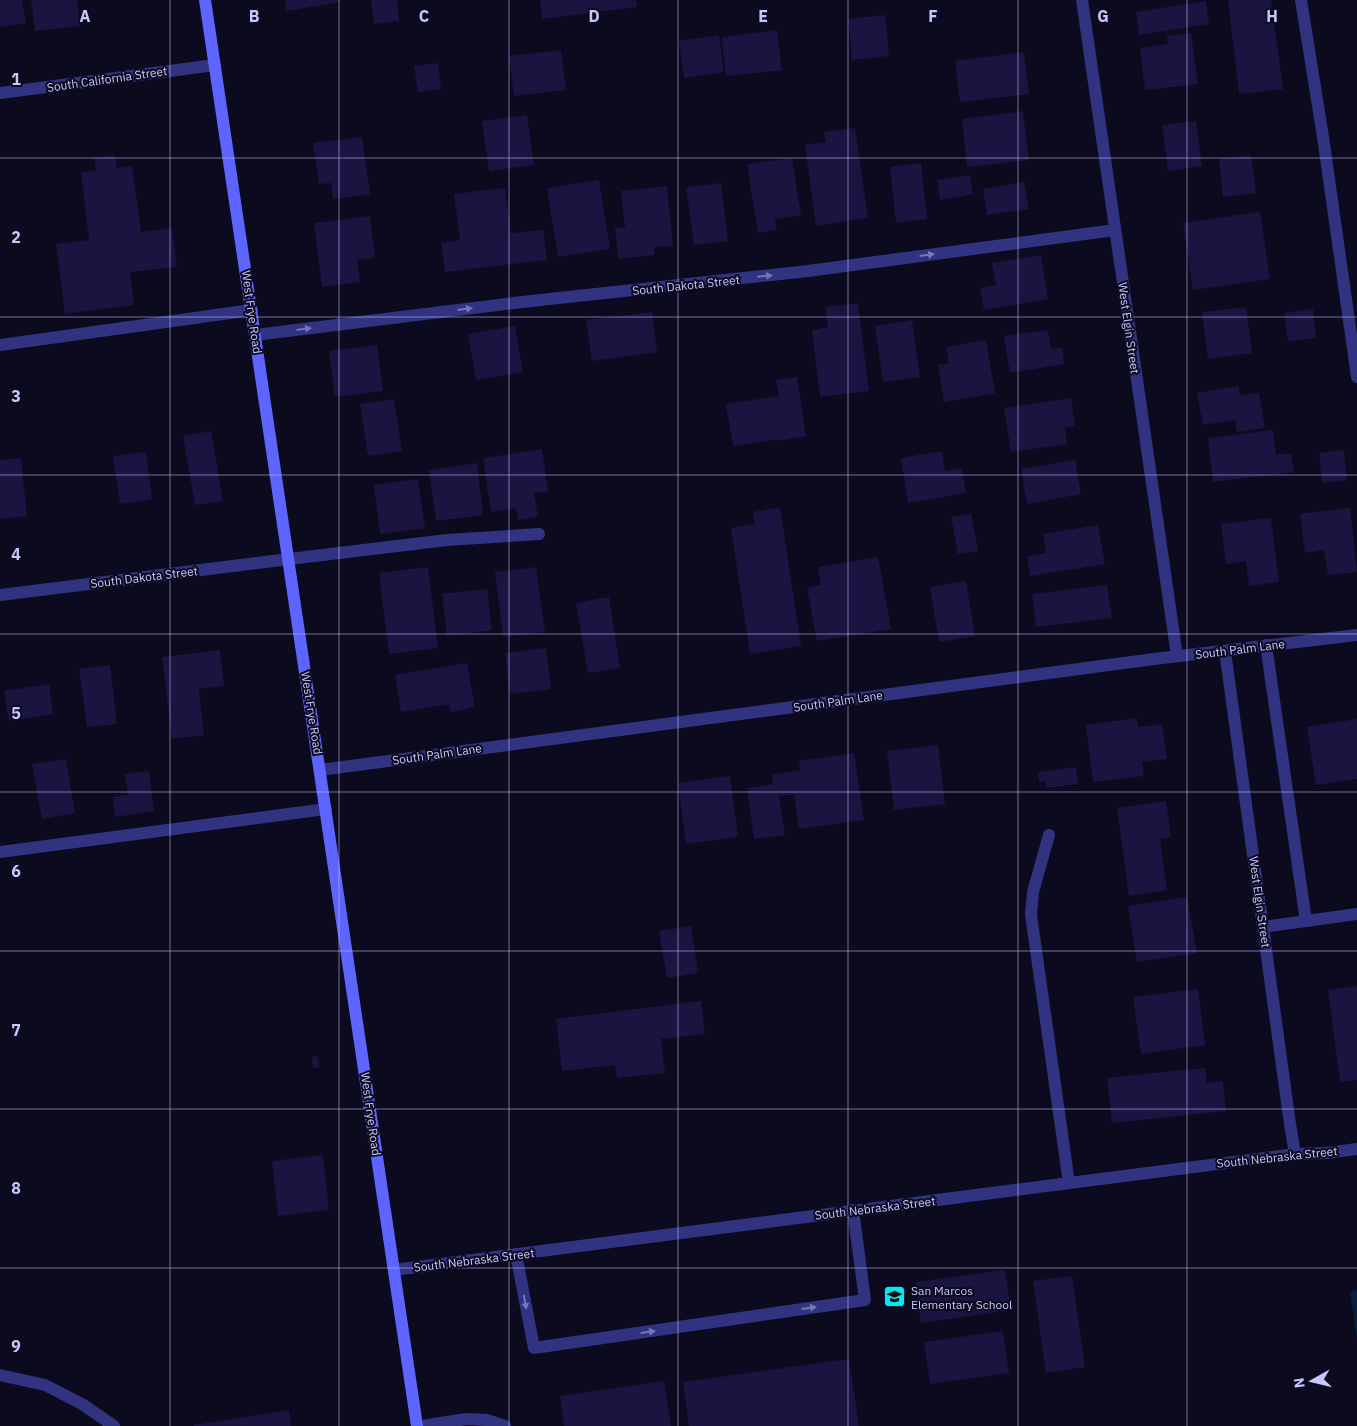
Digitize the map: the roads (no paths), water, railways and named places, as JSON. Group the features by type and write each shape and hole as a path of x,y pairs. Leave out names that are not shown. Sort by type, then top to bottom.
{"street":[{"name":"West Frye Road","path":"205,0 417,1426"},
{"name":"West Elgin Street","path":"1082,0 1177,656"},
{"path":"1300,0 1323,137 1357,377"},
{"name":"South California Street","path":"0,93 215,65"},
{"name":"South Dakota Street","path":"255,335 512,303 808,271 1115,230"},
{"path":"0,345 252,310"},
{"name":"South Dakota Street","path":"0,595 447,540 539,534"},
{"name":"South Palm Lane","path":"320,770 1177,656 1357,635"},
{"path":"1266,646 1306,921"},
{"name":"West Elgin Street","path":"1225,651 1295,1154"},
{"path":"0,852 326,809"},
{"path":"1049,835 1033,892 1031,914 1069,1182"},
{"path":"1264,927 1357,914"},
{"name":"South Nebraska Street","path":"394,1270 1069,1182 1357,1148"},
{"path":"516,1254 534,1348 865,1300 853,1210"},
{"path":"0,1375 44,1385 82,1404 114,1426"},
{"path":"422,1426 466,1420 487,1420 505,1426"}],"water":[{"path":"1357,1290 1357,1338 1350,1292"}],"place":[{"name":"San Marcos Elementary School","path":"895,1297"}]}
